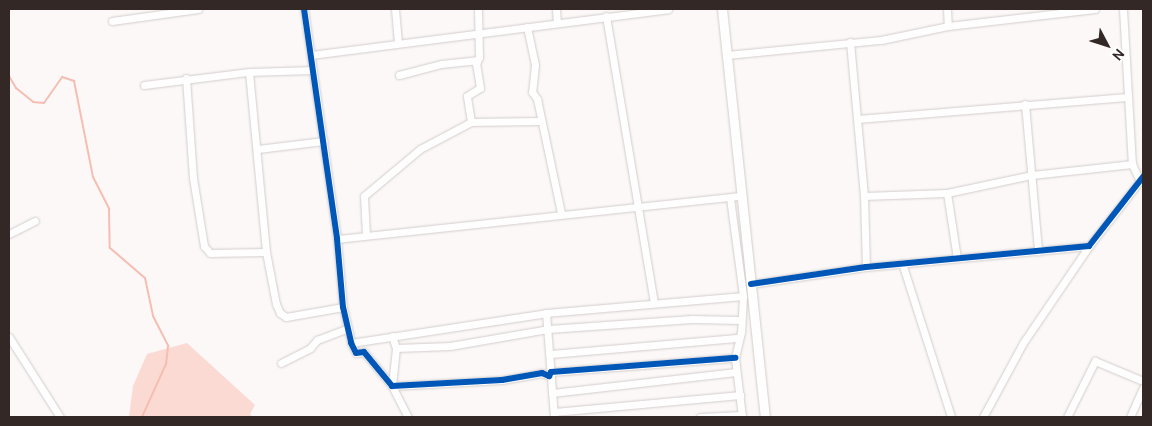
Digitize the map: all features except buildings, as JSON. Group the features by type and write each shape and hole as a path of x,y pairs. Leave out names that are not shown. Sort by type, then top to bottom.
{"main road":[{"path":"722,9 765,417"}],"street":[{"path":"112,21 198,9"},
{"path":"304,9 338,239 343,307 351,343 356,353 364,352 392,386 408,417"},
{"path":"395,9 398,42"},
{"path":"471,122 467,96 480,88 477,60 480,33 478,9"},
{"path":"556,9 557,23"},
{"path":"311,55 398,42 668,9"},
{"path":"947,9 948,26"},
{"path":"727,55 881,40 948,26 1047,11 1095,9"},
{"path":"983,417 1023,343 1089,246 1142,179 1132,164 1126,97 1122,9"},
{"path":"606,16 654,303"},
{"path":"527,27 535,65 532,92 536,99 539,121 561,213"},
{"path":"850,42 864,196 866,267"},
{"path":"399,75 441,64 477,60"},
{"path":"144,85 186,78 249,72 313,70"},
{"path":"249,72 258,150 266,252 280,313 293,317 343,307"},
{"path":"186,78 193,178 204,246 210,253 266,252"},
{"path":"858,119 1126,97"},
{"path":"1025,104 1038,251"},
{"path":"366,236 363,203 372,187 420,149 471,122 539,121"},
{"path":"258,150 324,141"},
{"path":"864,196 947,192 1032,175 1132,164"},
{"path":"947,192 957,258"},
{"path":"338,239 417,229 449,229 561,213 742,196"},
{"path":"700,417 742,416 735,358 743,296 730,198"},
{"path":"9,234 35,221"},
{"path":"751,284 866,267 1089,246"},
{"path":"902,264 951,417"},
{"path":"351,343 546,313 743,296"},
{"path":"546,313 551,354 554,414 740,395"},
{"path":"396,348 450,346 548,329 692,319 740,320"},
{"path":"281,363 310,348 317,340 348,328"},
{"path":"392,336 396,348 392,386"},
{"path":"9,337 60,417"},
{"path":"551,354 739,338"},
{"path":"392,386 502,380 542,373 549,376 551,372 735,358"},
{"path":"1067,417 1095,361 1143,381"},
{"path":"552,393 736,372"},
{"path":"1130,417 1142,393"}],"shaded area":[{"path":"187,343 255,405 250,414 253,417 129,417 133,386 147,354"}],"waterway":[{"path":"9,76 16,88 33,102 44,103 62,77 74,81 93,177 109,209 110,248 145,278 153,316 168,346 166,364 142,417"}],"cycle path":[{"path":"304,9 337,239 343,307 351,343 356,353 364,352 392,386 502,380 542,373 549,376 551,372 735,358"},
{"path":"751,284 866,267 1089,246 1143,177"}]}
